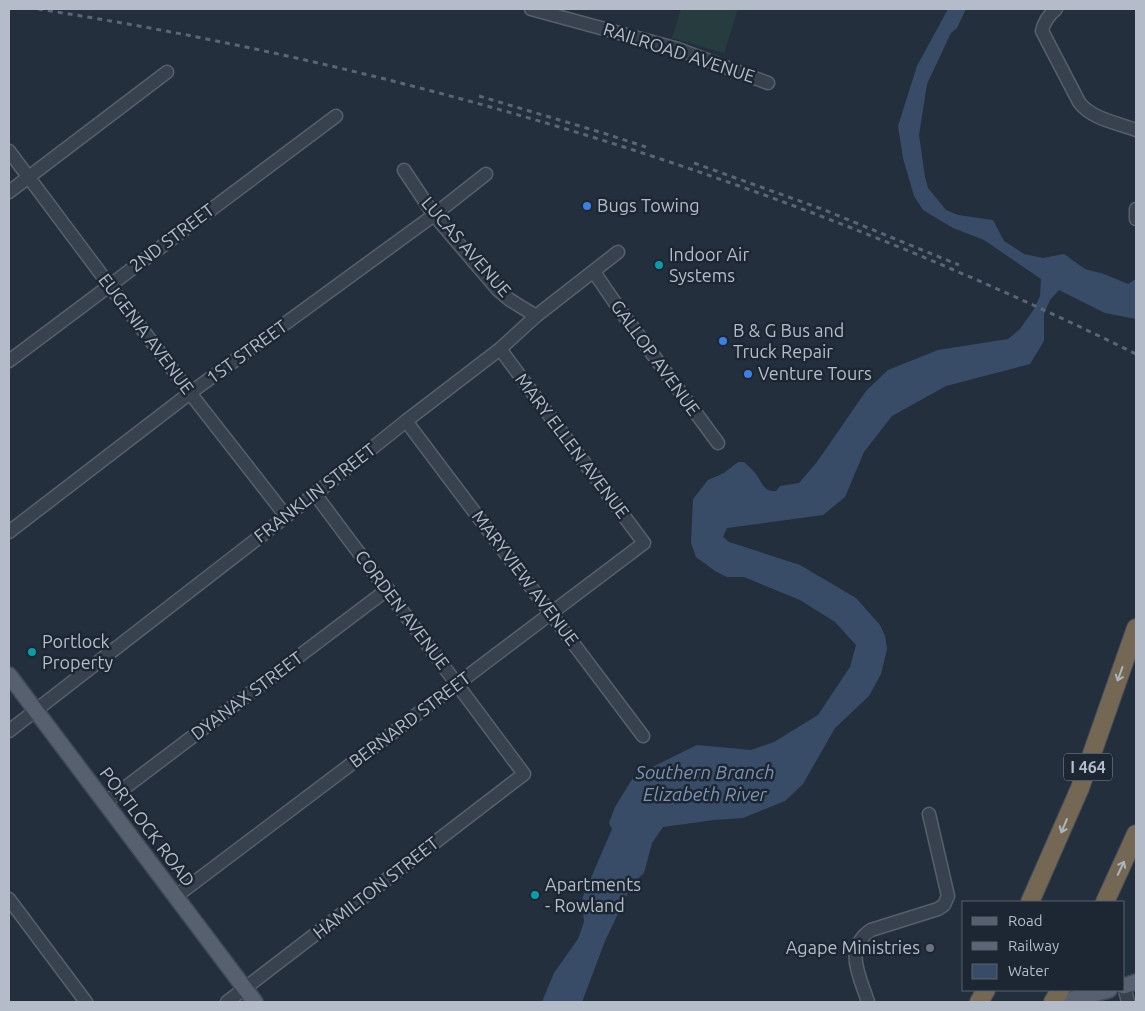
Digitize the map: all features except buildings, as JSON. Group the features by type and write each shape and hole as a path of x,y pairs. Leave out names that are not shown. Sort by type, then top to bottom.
{"highway":[{"name":"I 464","path":"1030,901 1080,788 1136,628"},
{"path":"1105,901 1136,834"},
{"path":"979,1002 985,991"},
{"path":"1053,1002 1059,991"}],"main road":[{"name":"PORTLOCK ROAD","path":"9,675 255,1002"},
{"path":"1063,1002 1105,991"}],"street":[{"name":"RAILROAD AVENUE","path":"531,9 678,49 768,83"},
{"path":"1056,9 1049,15 1042,31 1084,109 1136,130"},
{"path":"9,192 167,72"},
{"name":"2ND STREET","path":"9,361 336,116"},
{"name":"EUGENIA AVENUE","path":"9,151 190,393 286,516"},
{"name":"LUCAS AVENUE","path":"404,170 434,215 498,290 536,316"},
{"name":"1ST STREET","path":"9,532 190,393 434,215 486,174"},
{"path":"1136,209 1136,219"},
{"name":"FRANKLIN STREET","path":"9,731 500,349 536,316 618,252"},
{"name":"GALLOP AVENUE","path":"594,272 718,443"},
{"name":"MARY ELLEN AVENUE","path":"500,349 644,543"},
{"name":"MARYVIEW AVENUE","path":"406,421 644,736"},
{"name":"CORDEN AVENUE","path":"315,494 388,589 524,774"},
{"name":"BERNARD STREET","path":"175,897 644,543"},
{"name":"DYANAX STREET","path":"106,802 388,589"},
{"name":"HAMILTON STREET","path":"227,1002 524,774"},
{"path":"868,1002 855,956 858,942 862,936 871,930 938,909 944,905 948,896 929,814"},
{"path":"9,899 86,1002"}],"green space":[{"path":"681,9 738,9 724,53 672,38"}],"water":[{"name":"Southern Branch Elizabeth River","path":"948,9 966,9 957,28 951,33 927,84 919,135 928,188 946,210 958,215 993,220 1004,241 1024,254 1043,258 1064,254 1085,269 1104,274 1128,284 1136,279 1136,319 1105,313 1059,290 1050,300 1044,314 1044,341 1030,364 946,386 892,416 864,452 845,497 823,515 727,528 723,537 729,542 800,565 856,598 880,625 885,636 887,649 881,674 869,696 835,728 803,784 785,801 743,818 663,827 652,843 644,873 632,884 605,941 582,1002 542,1002 554,973 578,939 584,922 582,899 612,829 609,823 615,807 634,776 697,745 751,750 774,742 818,715 850,667 856,645 835,622 800,600 744,577 727,577 696,557 691,543 693,499 708,480 724,473 738,462 744,462 755,472 763,486 768,490 776,491 780,486 799,483 817,462 866,391 888,370 938,350 1008,339 1020,329 1034,309 1040,296 1041,279 984,240 953,228 923,210 914,196 903,158 898,126 917,66"}],"railway":[{"path":"38,9 180,34 321,64 461,99 600,140 737,185 872,236 1005,292 1136,354"},
{"path":"479,96 646,147"},
{"path":"694,163 822,209 959,265"}],"place":[{"name":"Bugs Towing","path":"587,206"},
{"name":"Indoor Air Systems","path":"659,265"},
{"name":"B & G Bus and Truck Repair","path":"723,341"},
{"name":"Venture Tours","path":"748,374"},
{"name":"Portlock Property","path":"32,652"},
{"name":"Apartments - Rowland","path":"535,895"},
{"name":"Agape Ministries","path":"930,948"}]}
